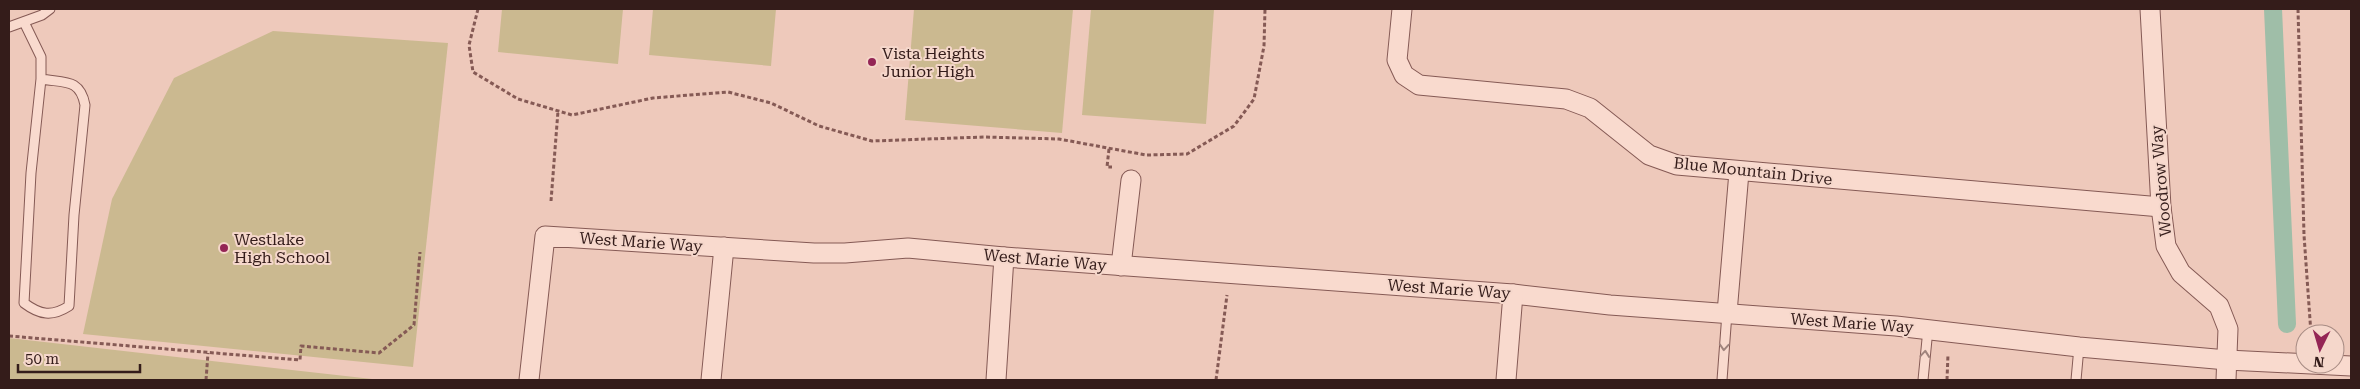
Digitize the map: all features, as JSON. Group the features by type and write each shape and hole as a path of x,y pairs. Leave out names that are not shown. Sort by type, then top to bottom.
{"street":[{"name":"Blue Mountain Drive","path":"1402,9 1397,60 1404,75 1419,85 1566,99 1590,108 1649,155 1677,165 1738,172 2161,207"},
{"name":"Woodrow Way","path":"2150,9 2161,207 2166,246 2181,273 2219,306 2228,329 2226,380"},
{"path":"1727,313 1738,172"},
{"path":"1121,266 1131,180"},
{"name":"West Marie Way","path":"529,380 545,236 814,253 845,253 908,248 1121,266 1513,294 1610,305 1928,328 2079,347 2227,360 2351,366"},
{"path":"711,380 724,247"},
{"path":"996,380 1004,257"},
{"path":"1506,380 1513,294"}],"lane":[{"path":"9,28 50,9"},
{"path":"24,22 41,57 41,79 31,174 23,296 24,304 34,312 47,315 60,312 69,306 74,215 85,105 82,91 76,85 41,79"},
{"path":"1722,380 1727,313"},
{"path":"1923,380 1928,328"},
{"path":"2076,380 2079,347"}],"path":[{"path":"478,9 469,45 473,72 518,99 572,115 652,98 728,92 771,103 819,126 872,141 984,138 1059,139 1146,156 1187,154 1234,126 1254,99 1264,46 1265,9"},
{"path":"2298,9 2304,235 2310,324"},
{"path":"551,200 558,111"},
{"path":"1109,149 1107,167 1112,167"},
{"path":"9,336 300,360 301,346 379,352 414,324 420,252"},
{"path":"1216,380 1227,295"},
{"path":"206,380 208,352"},
{"path":"1946,380 1948,354"}],"shaded area":[{"path":"502,9 623,9 618,64 498,52"},
{"path":"653,9 776,9 771,66 649,55"},
{"path":"914,9 1073,9 1062,133 905,120"},
{"path":"1091,9 1214,9 1206,124 1082,115"},
{"path":"273,31 448,43 413,367 83,334 112,199 174,78"},
{"path":"9,338 381,380 9,380"}],"waterway":[{"path":"2273,9 2287,324"}],"place":[{"name":"Vista Heights Junior High","path":"872,62"},
{"name":"Westlake High School","path":"224,248"}]}
